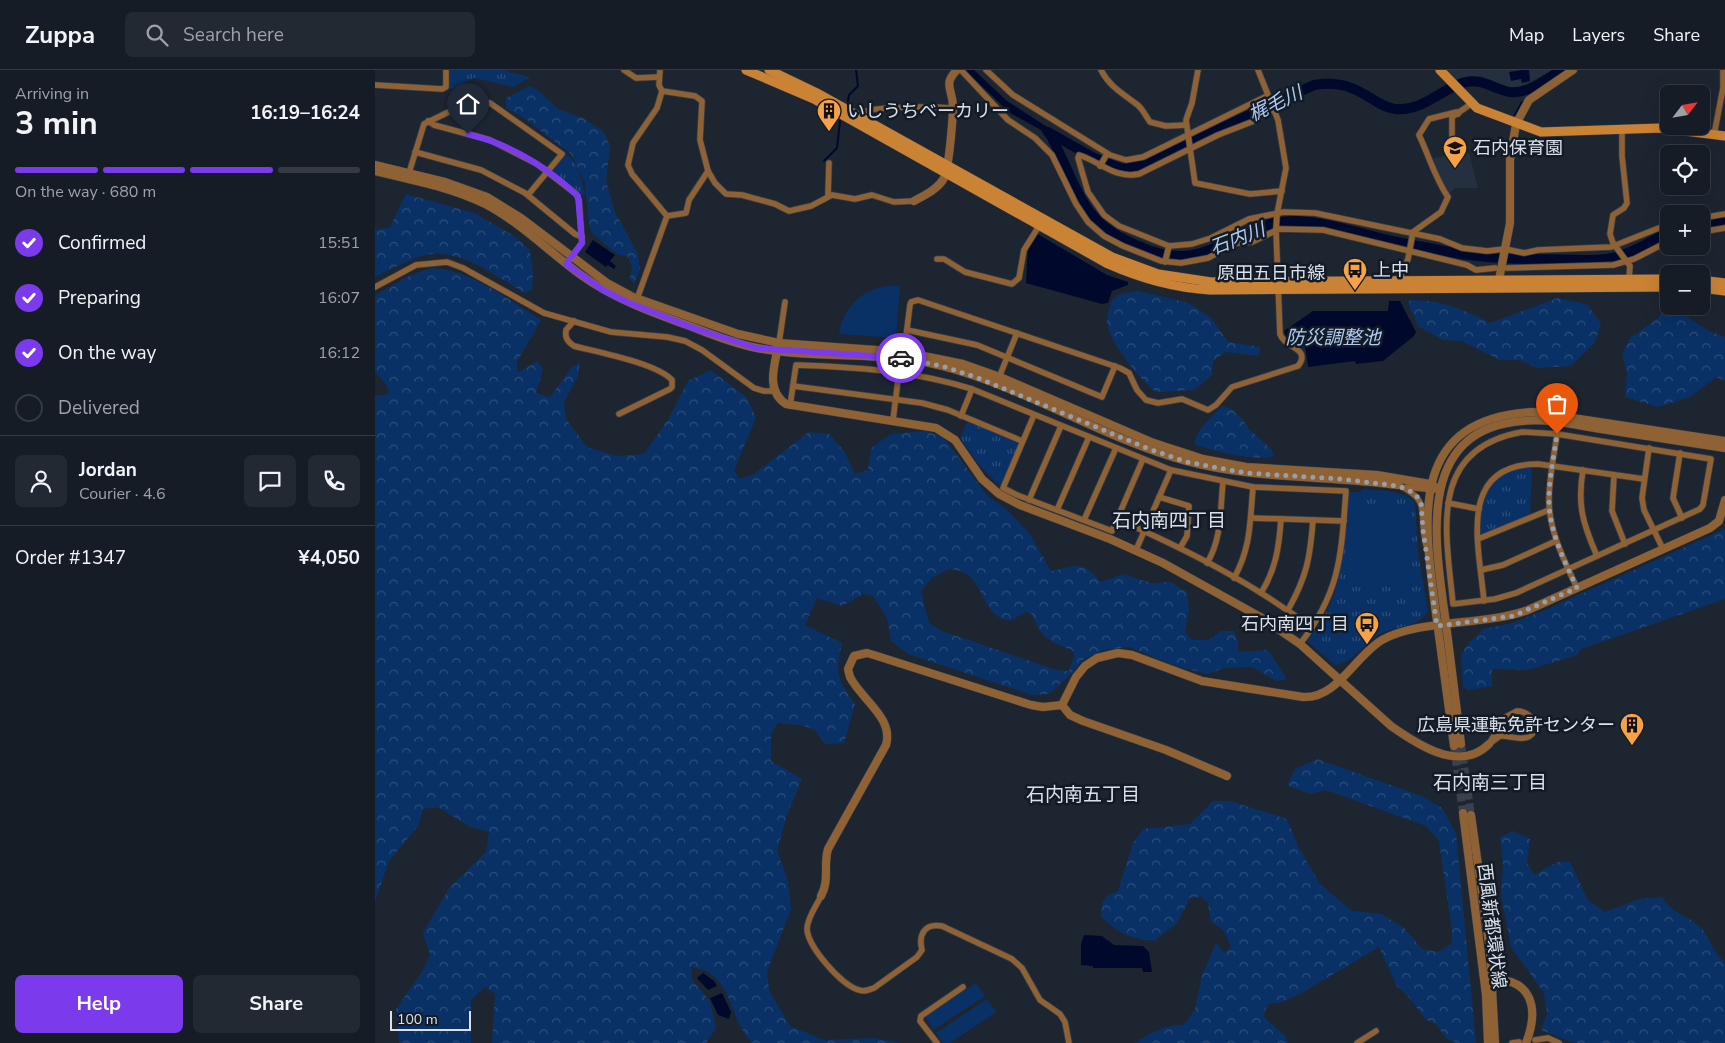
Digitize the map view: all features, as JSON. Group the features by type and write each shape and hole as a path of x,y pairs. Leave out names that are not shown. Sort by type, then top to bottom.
{"main road":[{"name":"原田五日市線","path":"746,70 814,100 947,168 1099,251 1143,270 1194,281 1278,285 1498,290 1660,287"},
{"name":"原田五日市線","path":"769,70 857,115 947,168 1039,226 1108,264 1155,282 1184,288 1211,290 1399,280 1660,279"},
{"path":"1440,70 1471,104 1515,124 1548,133 1661,128 1725,136"},
{"path":"1710,281 1725,283"},
{"path":"1710,289 1725,291"}],"street":[{"path":"375,86 441,89 446,87 447,70"},
{"path":"624,70 635,78 659,73 659,85 662,91 657,108 633,143 628,165 632,174 667,216"},
{"path":"662,91 695,96 702,101 700,140 708,172 715,184 726,194 744,195 775,204 789,211 810,206 829,196 855,199 872,195 893,202 914,201 937,187 947,168 952,108 949,80 957,70"},
{"path":"961,70 1008,120 1033,136 1052,154 1082,213 1096,229 1123,246 1165,261 1181,263 1208,258 1237,243 1261,239 1276,229 1322,230 1410,250 1466,265 1474,269 1604,266 1626,261 1660,245"},
{"path":"986,70 1013,95 1107,154 1121,160 1137,159 1188,137 1268,97"},
{"path":"1101,70 1122,96 1140,107 1150,122 1166,126 1186,125"},
{"path":"1198,70 1186,125 1195,183 1250,194 1282,191"},
{"path":"904,352 910,305 914,300 1115,366 1129,373 1140,394 1150,401 1159,403 1182,399 1203,410 1213,408 1232,387 1294,368 1301,362 1302,358 1299,349 1281,338 1276,229 1277,214 1287,168 1274,108 1258,70"},
{"path":"1498,290 1498,280 1510,223 1511,160 1515,124 1529,100 1573,70"},
{"path":"1714,135 1723,88 1723,70"},
{"path":"409,173 422,125 473,100 491,104 562,154 528,195"},
{"path":"1452,151 1452,117 1471,104"},
{"path":"857,115 861,111 894,107 952,108"},
{"path":"1274,108 1254,121 1240,125 1189,148 1145,171 1132,175 1113,173 1081,155 1078,156 1088,192 1098,208 1119,226 1169,246 1192,244 1211,238 1249,219 1277,214 1315,213 1441,240 1466,249 1505,250 1527,253 1538,250 1617,247 1660,228"},
{"path":"1399,280 1410,250 1413,232 1441,212 1448,197 1437,182 1419,132 1429,119 1457,112 1458,114"},
{"path":"428,121 434,125 489,139 536,163 579,198 581,244 569,261"},
{"path":"1622,129 1622,156 1627,203 1624,208 1613,215 1611,234 1629,266 1629,279"},
{"path":"415,152 477,168 528,195 575,234 582,236"},
{"path":"1100,166 1107,154"},
{"path":"829,163 829,196"},
{"path":"375,164 445,182 487,197 521,218 603,290 627,302 736,342 912,360 942,366 998,381 1151,442 1189,455 1247,466 1359,473 1439,489"},
{"path":"375,171 443,188 483,204 516,224 569,261 637,298 778,347 904,352 963,364 1149,449 1187,462 1246,473 1430,487"},
{"path":"667,216 686,213 689,200 708,172"},
{"path":"1710,217 1725,214"},
{"path":"637,298 667,216"},
{"path":"937,259 944,259 965,272 1012,284 1019,278 1025,249 1039,226"},
{"path":"1710,230 1725,228"},
{"path":"1165,261 1169,246"},
{"path":"375,287 416,265 447,262 463,268 544,313 611,332 667,337 685,341 702,350 755,388 764,392 774,391"},
{"path":"785,302 772,382 774,391 779,399 790,406 929,426 949,436 960,446 982,478 1009,501 1136,550 1254,613 1300,644 1391,726 1445,755 1457,757 1471,756 1489,744 1500,736 1527,737 1535,729 1535,720 1529,714 1521,711 1508,714 1501,722 1489,744"},
{"path":"574,321 565,330 567,342 573,346 638,364 668,376 672,380 670,390 619,414"},
{"path":"907,330 945,337 1008,357 1101,397 1115,366"},
{"path":"998,381 1017,333"},
{"path":"790,406 796,365 856,367 939,378 973,389 1171,470 1253,487 1346,490 1337,577 1326,606 1300,644"},
{"path":"893,420 899,372"},
{"path":"793,386 921,403 961,416 1022,441"},
{"path":"961,416 973,389"},
{"path":"1427,547 1427,514 1430,487 1445,452 1466,431 1490,420 1514,413 1551,414 1725,440"},
{"path":"1034,415 1003,488 1029,500 1112,530 1143,459"},
{"path":"1398,486 1415,494 1421,502 1423,530 1427,547 1437,626 1458,745 1436,548 1436,513 1439,489 1448,467 1462,447 1482,432 1520,421 1551,421 1725,448"},
{"path":"1029,500 1061,426"},
{"path":"1522,432 1557,434 1649,448 1711,459 1703,504 1700,509 1516,593 1484,601 1453,604 1447,542 1448,503 1456,476 1463,463 1485,443 1501,436 1522,432"},
{"path":"1557,434 1549,510 1556,541 1577,588"},
{"path":"1057,510 1089,437"},
{"path":"1084,520 1116,448"},
{"path":"1649,448 1642,498 1644,510 1663,549"},
{"path":"1680,453 1673,498 1682,518"},
{"path":"1484,601 1478,539 1479,509 1489,481 1504,469 1520,464 1553,465 1644,479"},
{"path":"1136,550 1171,470"},
{"path":"1583,470 1580,504 1586,532 1597,556"},
{"path":"1614,475 1612,511 1625,544"},
{"path":"1207,563 1215,550 1218,539 1223,482"},
{"path":"1234,578 1247,553 1253,487"},
{"path":"1159,497 1189,506 1187,536 1180,548"},
{"path":"1062,705 1076,677 1085,666 1097,658 1111,654 1132,655 1202,681 1303,697 1318,695 1340,679 1364,653 1384,639 1406,631 1513,616 1710,528 1724,514 1725,500"},
{"path":"1448,503 1479,509"},
{"path":"1478,539 1549,510"},
{"path":"1251,518 1344,521"},
{"path":"1117,519 1180,548 1261,593 1289,610 1312,628"},
{"path":"1261,593 1275,567 1279,550 1281,519"},
{"path":"1289,610 1305,578 1309,565 1313,520"},
{"path":"1481,570 1503,565 1556,541"},
{"path":"1062,705 1043,707 1031,705 867,653 854,656 848,669 850,677 886,724 889,736 887,745 828,849 826,860 827,881 807,928 809,935 828,967 857,990 868,990 874,988 917,957 922,950 920,939 924,930 933,925 942,926 1011,959 1022,968 1040,1000 1060,1014 1065,1022 1069,1043"},
{"path":"1062,705 1070,715 1083,721 1166,750 1227,776"},
{"name":"西風新都環状線","path":"1467,814 1495,1043"},
{"path":"1488,980 1514,981 1522,986 1527,994 1531,1007 1523,1042 1512,1043"},
{"name":"西風新都環状線","path":"1488,980 1488,1043"},
{"path":"937,1043 920,1021 921,1016 963,987"},
{"path":"1357,1043 1376,1031"},
{"path":"1535,1040 1549,1038 1559,1043"}],"shaded area":[{"path":"1444,70 1552,70 1521,87 1510,88 1481,76 1471,76 1454,81"},
{"name":"石内保育園","path":"1469,153 1478,188 1455,188 1449,194 1440,181 1433,158"}],"green space":[{"path":"450,70 506,70 529,78 513,87 474,78 449,90"},
{"path":"530,86 539,91 558,109 583,118 603,131 610,146 606,181 615,212 638,254 640,269 634,284 630,279 632,266 627,256 618,255 592,233 589,226 585,183 571,154 523,117 506,108 506,98"},
{"path":"566,154 579,171 585,193 584,196 554,172 553,169"},
{"path":"406,194 474,213 514,236 530,250 533,273 532,290 525,293 475,264 462,258 448,255 421,256 375,277 375,227 377,230 390,227"},
{"path":"431,268 461,274 489,287 541,320 517,362 517,373 538,361 543,370 536,393 550,397 572,367 580,362 578,376 564,402 566,419 587,447 616,456 644,454 669,418 688,381 711,370 747,398 756,418 734,470 740,479 754,474 809,432 829,434 844,451 855,474 868,470 871,448 891,434 925,431 943,437 988,496 1006,509 1030,534 1051,571 1079,566 1089,570 1101,582 1123,574 1151,583 1170,582 1187,592 1189,609 1185,632 1192,640 1209,640 1221,631 1234,631 1238,641 1238,652 1268,650 1287,679 1276,681 1252,667 1224,668 1208,674 1179,667 1129,647 1104,650 1084,659 1049,694 1032,695 908,654 891,641 887,618 873,596 863,594 842,606 817,598 805,625 842,643 838,669 839,675 844,688 855,704 844,743 825,744 821,737 811,728 800,725 778,723 771,734 771,761 802,779 787,815 777,851 788,882 791,910 767,971 769,990 790,1026 824,1040 873,1038 902,1043 751,1043 740,1025 722,985 710,973 691,967 692,980 710,1001 716,1028 706,1043 492,1043 495,994 485,987 471,1000 471,1043 399,1043 396,1009 422,972 430,955 423,933 450,887 486,852 489,832 470,827 438,807 423,809 418,826 389,861 375,902 375,396 389,394 386,384 375,372 375,295 409,276","holes":["949,569 960,571 974,581 987,604 999,617 1011,621 1025,612 1032,614 1046,638 1072,650 1074,655 1069,671 1056,670 942,631 929,623 921,591 932,578"]},
{"path":"900,286 896,338 839,334 846,313 859,298 878,288"},
{"path":"1138,291 1189,303 1211,318 1228,342 1260,347 1259,356 1225,352 1213,361 1212,375 1194,390 1156,392 1127,361 1114,341 1107,323 1112,300 1120,294"},
{"path":"1558,298 1588,305 1601,324 1595,342 1571,366 1537,368 1520,360 1500,360 1462,341 1443,340 1419,327 1408,304 1410,300 1421,300 1442,304 1490,323"},
{"path":"1660,315 1684,315 1709,331 1725,337 1725,381 1716,377 1690,397 1658,407 1625,397 1627,373 1622,354 1630,338"},
{"path":"1222,406 1232,409 1249,429 1271,449 1274,456 1246,457 1194,444 1202,427"},
{"path":"968,421 1017,442 1018,445 1000,486 980,466 960,438"},
{"path":"1531,466 1530,515 1483,536 1480,533 1482,506 1492,481 1507,471"},
{"path":"1364,489 1398,493 1415,503 1418,553 1428,611 1413,623 1380,634 1347,661 1335,665 1306,640 1319,625 1335,590 1343,551 1348,492 1360,492"},
{"path":"1350,503 1408,506 1413,584 1346,587"},
{"path":"1725,529 1725,599 1581,649 1577,655 1528,670 1492,669 1492,686 1468,690 1463,687 1461,655 1466,646 1483,629 1513,623 1545,610"},
{"path":"1317,759 1422,796 1442,808 1456,833 1476,1043 1456,1043 1447,1039 1435,1023 1426,1020 1407,995 1397,987 1379,947 1300,994 1282,1002 1268,1004 1263,1016 1285,1036 1288,1043 1135,1043 1158,1030 1170,1026 1184,1025 1195,1009 1202,975 1216,943 1224,952 1231,948 1224,932 1211,922 1208,903 1202,897 1190,898 1177,923 1154,941 1131,937 1113,927 1101,916 1103,903 1106,897 1118,891 1133,843 1143,829 1190,824 1213,801 1230,801 1287,819 1300,850 1320,884 1352,911 1381,914 1404,928 1422,949 1438,952 1451,944 1452,931 1439,841 1426,826 1326,790 1310,794 1287,785 1295,769"},
{"path":"1513,831 1530,839 1527,863 1534,875 1557,862 1570,862 1588,900 1605,912 1640,899 1662,897 1670,907 1703,930 1717,954 1725,962 1725,1043 1574,1043 1541,1030 1547,1013 1544,993 1511,947 1501,895 1503,864 1500,837"},
{"path":"976,983 985,996 933,1030 925,1016"},
{"path":"987,999 996,1012 950,1043 943,1043 936,1033"}],"water":[{"path":"965,70 974,70 1007,101 1058,134 1060,158 1041,130 1010,113"},
{"path":"1529,70 1530,81 1522,83 1521,79 1511,81 1509,72"},
{"path":"1036,233 1107,275 1128,282 1128,285 1112,291 1108,303 1102,304 1026,283 1028,246"},
{"path":"593,240 615,255 610,261 616,266 614,269 608,265 606,267 585,252"},
{"name":"防災調整池","path":"1389,301 1400,301 1416,332 1414,336 1383,361 1356,364 1355,361 1308,367 1305,345 1287,339 1284,331 1313,311 1388,311"},
{"path":"1084,935 1102,936 1114,945 1143,946 1149,952 1152,972 1143,972 1142,968 1093,968 1093,966 1081,965 1081,944"},
{"path":"703,973 714,981 717,986 708,990 697,978"},
{"path":"722,993 731,1012 729,1019 718,1015 710,998"}],"waterway":[{"path":"848,101 849,95 858,86 856,70"},
{"name":"梶毛川","path":"1048,132 1094,158 1122,169 1142,165 1314,85 1342,85 1357,90 1389,108 1404,109 1422,104 1462,83 1475,81 1509,92 1516,92 1529,89 1561,70"},
{"path":"1515,115 1522,102"},
{"path":"824,161 837,148 840,121"},
{"name":"石内川","path":"1053,140 1077,191 1094,217 1121,238 1150,251 1171,255 1194,255 1208,251 1249,231 1280,222 1296,221 1332,226 1398,242 1461,254 1496,258 1597,260 1629,253 1660,237"},
{"name":"石内川","path":"1710,223 1725,221"}],"tunnel":[{"path":"1461,744 1471,815"},
{"path":"1454,746 1463,813"}],"way so far":[{"path":"901,358 960,371 1149,449 1187,462 1246,473 1377,482 1408,490 1415,494 1421,502 1423,530 1427,547 1437,626 1513,616 1577,588 1556,541 1549,510 1550,484 1557,434"}],"place":[{"name":"いしうちベーカリー","path":"829,132"},
{"name":"石内保育園","path":"1455,169"},
{"name":"上中","path":"1355,291"},
{"name":"石内南四丁目","path":"1367,645"},
{"name":"広島県運転免許センター","path":"1632,746"}],"district":[{"name":"石内南四丁目","path":"1169,520"},
{"name":"石内南三丁目","path":"1490,782"},
{"name":"石内南五丁目","path":"1083,794"}],"route":[{"path":"468,134 489,139 536,163 578,196 582,243 566,264 616,297 696,329 756,348 777,351 901,358"}]}
